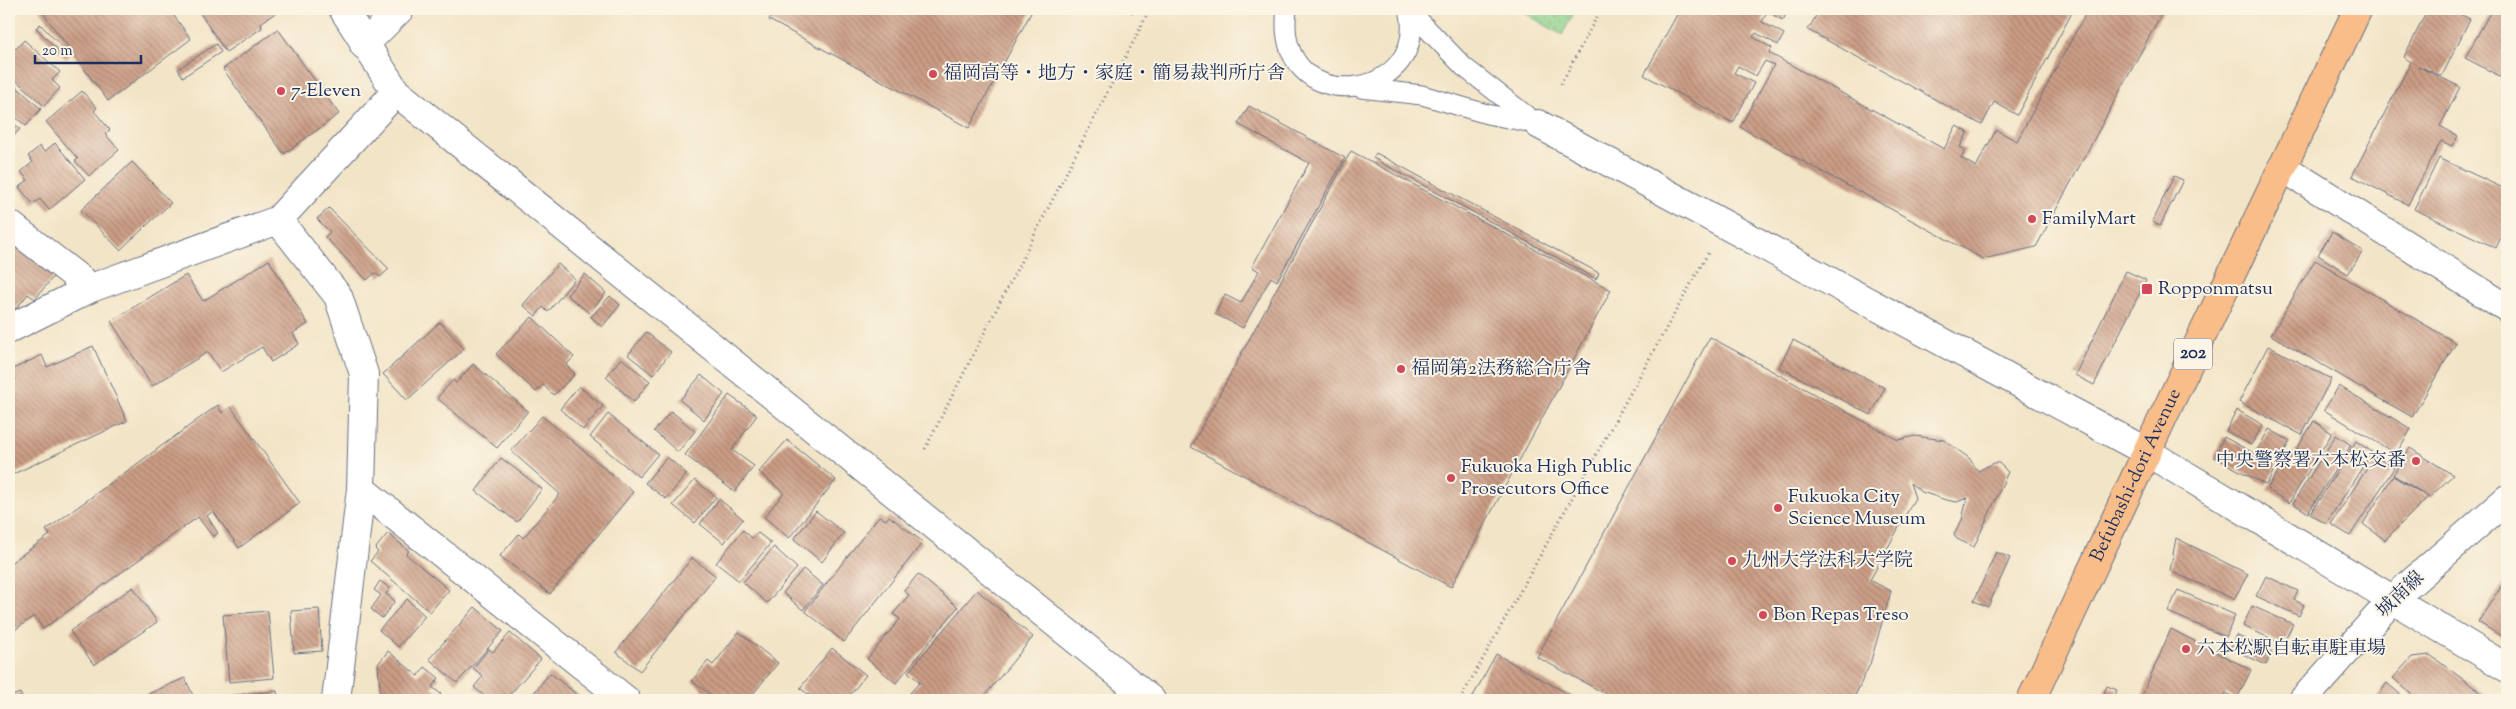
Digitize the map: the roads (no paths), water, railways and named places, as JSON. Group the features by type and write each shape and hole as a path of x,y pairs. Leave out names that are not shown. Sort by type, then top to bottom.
{"highway":[{"name":"Befubashi-dori Avenue","path":"2031,700 2358,9"}],"street":[{"path":"343,9 364,45 396,92 1151,700"},
{"path":"364,45 400,9"},
{"path":"9,329 91,288 278,220 396,92"},
{"path":"1538,124 2147,452 2394,598 2507,668"},
{"path":"2282,167 2507,308"},
{"path":"278,220 338,296 364,374 361,489 336,700"},
{"path":"9,224 91,288"},
{"path":"361,489 626,700"},
{"name":"城南線","path":"2303,700 2394,598 2507,499"}],"lane":[{"path":"1287,9 1285,26 1288,45 1296,61 1307,74 1322,83 1338,87 1422,95 1487,114 1538,124"},
{"path":"1355,88 1372,83 1386,75 1399,63 1407,48 1411,30 1410,10"},
{"path":"1410,10 1464,67 1538,124"}],"place":[{"name":"福岡高等・地方・家庭・簡易裁判所庁舎","path":"933,74"},
{"name":"7-Eleven","path":"281,91"},
{"name":"FamilyMart","path":"2032,219"},
{"name":"Ropponmatsu","path":"2147,289"},
{"name":"福岡第2法務総合庁舎","path":"1401,369"},
{"name":"中央警察署六本松交番","path":"2416,461"},
{"name":"Fukuoka High Public Prosecutors Office","path":"1451,478"},
{"name":"Fukuoka City Science Museum","path":"1778,508"},
{"name":"九州大学法科大学院","path":"1732,561"},
{"name":"Bon Repas Treso","path":"1763,615"},
{"name":"六本松駅自転車駐車場","path":"2186,649"}]}
